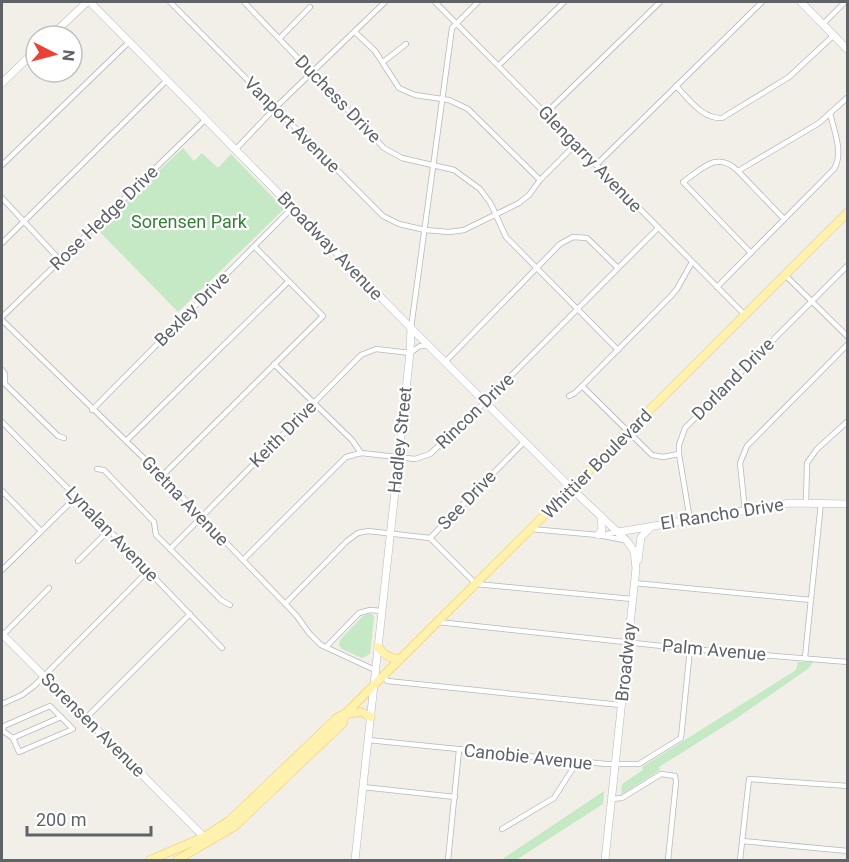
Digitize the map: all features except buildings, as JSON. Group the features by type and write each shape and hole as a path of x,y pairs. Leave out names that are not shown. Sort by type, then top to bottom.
{"main road":[{"name":"Whittier Boulevard","path":"150,861 207,840 236,826 285,768 373,687 848,212"},
{"path":"378,647 392,659 400,659"},
{"path":"345,714 361,712 371,717"},
{"name":"Whittier Boulevard","path":"177,861 264,795 343,723 345,714"},
{"path":"323,743 329,726"}],"street":[{"path":"64,24 88,2"},
{"name":"Broadway Avenue","path":"88,2 571,488"},
{"name":"Vanport Avenue","path":"170,2 383,216 399,224 425,230 449,232 464,230 524,199 576,144"},
{"name":"Duchess Drive","path":"246,2 384,148 402,158 454,170 480,189 506,237 618,350"},
{"path":"236,149 385,2"},
{"name":"Glengarry Avenue","path":"435,2 745,315"},
{"path":"456,23 478,2"},
{"path":"499,65 564,2"},
{"path":"546,113 660,2"},
{"path":"596,165 762,2"},
{"path":"801,2 848,50"},
{"path":"823,24 845,2"},
{"path":"280,38 310,7"},
{"name":"Hadley Street","path":"355,861 411,328 452,28 456,23"},
{"path":"355,32 375,51 399,88 415,95 460,104 475,114 540,180"},
{"path":"676,86 706,116 722,118 789,77 834,35"},
{"path":"2,165 129,42"},
{"path":"383,62 406,45"},
{"path":"2,84 24,62"},
{"path":"2,243 167,80"},
{"path":"738,171 819,123 848,97"},
{"path":"717,287 838,163 830,113"},
{"name":"Rose Hedge Drive","path":"2,319 206,120"},
{"path":"751,253 683,183 716,161 730,163 784,219"},
{"path":"2,198 60,260"},
{"name":"Bexley Drive","path":"92,410 292,208"},
{"name":"Rincon Drive","path":"361,453 416,459 430,454 658,228"},
{"path":"445,362 560,244 573,237 587,238 618,268"},
{"path":"162,476 323,316 255,247"},
{"path":"569,396 582,386 671,296 692,262"},
{"name":"Dorland Drive","path":"690,520 679,454 679,445 685,428 848,265"},
{"path":"785,275 848,337"},
{"path":"126,441 288,282"},
{"name":"Gretna Avenue","path":"2,319 92,410 162,476 296,615 309,633 326,647 375,670"},
{"path":"745,510 740,463 747,446 848,344"},
{"path":"410,353 420,346 429,346"},
{"name":"Keith Drive","path":"170,549 361,355 376,349 410,353"},
{"path":"243,560 341,462 353,454 361,453 352,440 274,363"},
{"path":"2,370 5,374 5,384 58,436 64,438"},
{"path":"582,386 652,455 663,457 679,454"},
{"name":"Lynalan Avenue","path":"2,422 222,648"},
{"path":"806,502 807,463 817,449 848,422"},
{"name":"See Drive","path":"285,604 353,536 363,531 430,538 525,441"},
{"path":"97,469 104,470 154,522 156,535 221,600 230,604"},
{"name":"Broadway","path":"571,488 627,541 634,551 636,568 605,861"},
{"path":"2,491 42,531"},
{"path":"3,566 76,497"},
{"name":"El Rancho Drive","path":"598,535 790,502 848,504"},
{"path":"805,657 821,503"},
{"path":"598,535 602,530 601,516"},
{"path":"636,568 641,537 652,526"},
{"name":"El Rancho Drive","path":"531,529 598,535 627,541"},
{"path":"78,561 109,530"},
{"path":"430,538 476,584 633,599"},
{"path":"2,704 22,695 34,686 148,572"},
{"path":"634,583 811,600"},
{"path":"2,634 49,588"},
{"path":"326,647 359,613 370,610 381,611"},
{"path":"86,718 190,614"},
{"name":"Palm Avenue","path":"438,622 690,649 848,662"},
{"name":"Sorensen Avenue","path":"2,634 207,840"},
{"name":"Canobie Avenue","path":"368,740 577,762 639,764 681,738 690,649"},
{"path":"384,676 387,681 621,705"},
{"path":"50,706 61,717 73,729 18,752 13,738 2,731 4,726 50,706"},
{"path":"13,738 61,717"},
{"path":"448,861 459,750"},
{"path":"502,830 554,798 577,762"},
{"path":"611,799 622,798 661,774 675,776 668,861"},
{"path":"740,861 748,779 848,786"},
{"path":"363,787 455,797"},
{"path":"742,841 848,851"}],"green space":[{"name":"Sorensen Park","path":"183,148 194,161 202,153 218,168 231,154 284,209 178,312 97,229"},
{"path":"368,614 374,617 370,654 362,658 342,649 339,645 340,640 363,616"},
{"path":"798,662 813,662 809,668 737,718 659,767 660,770 621,795 622,784 643,770 642,767 796,670"},
{"path":"604,791 603,804 516,860 501,860"}]}
